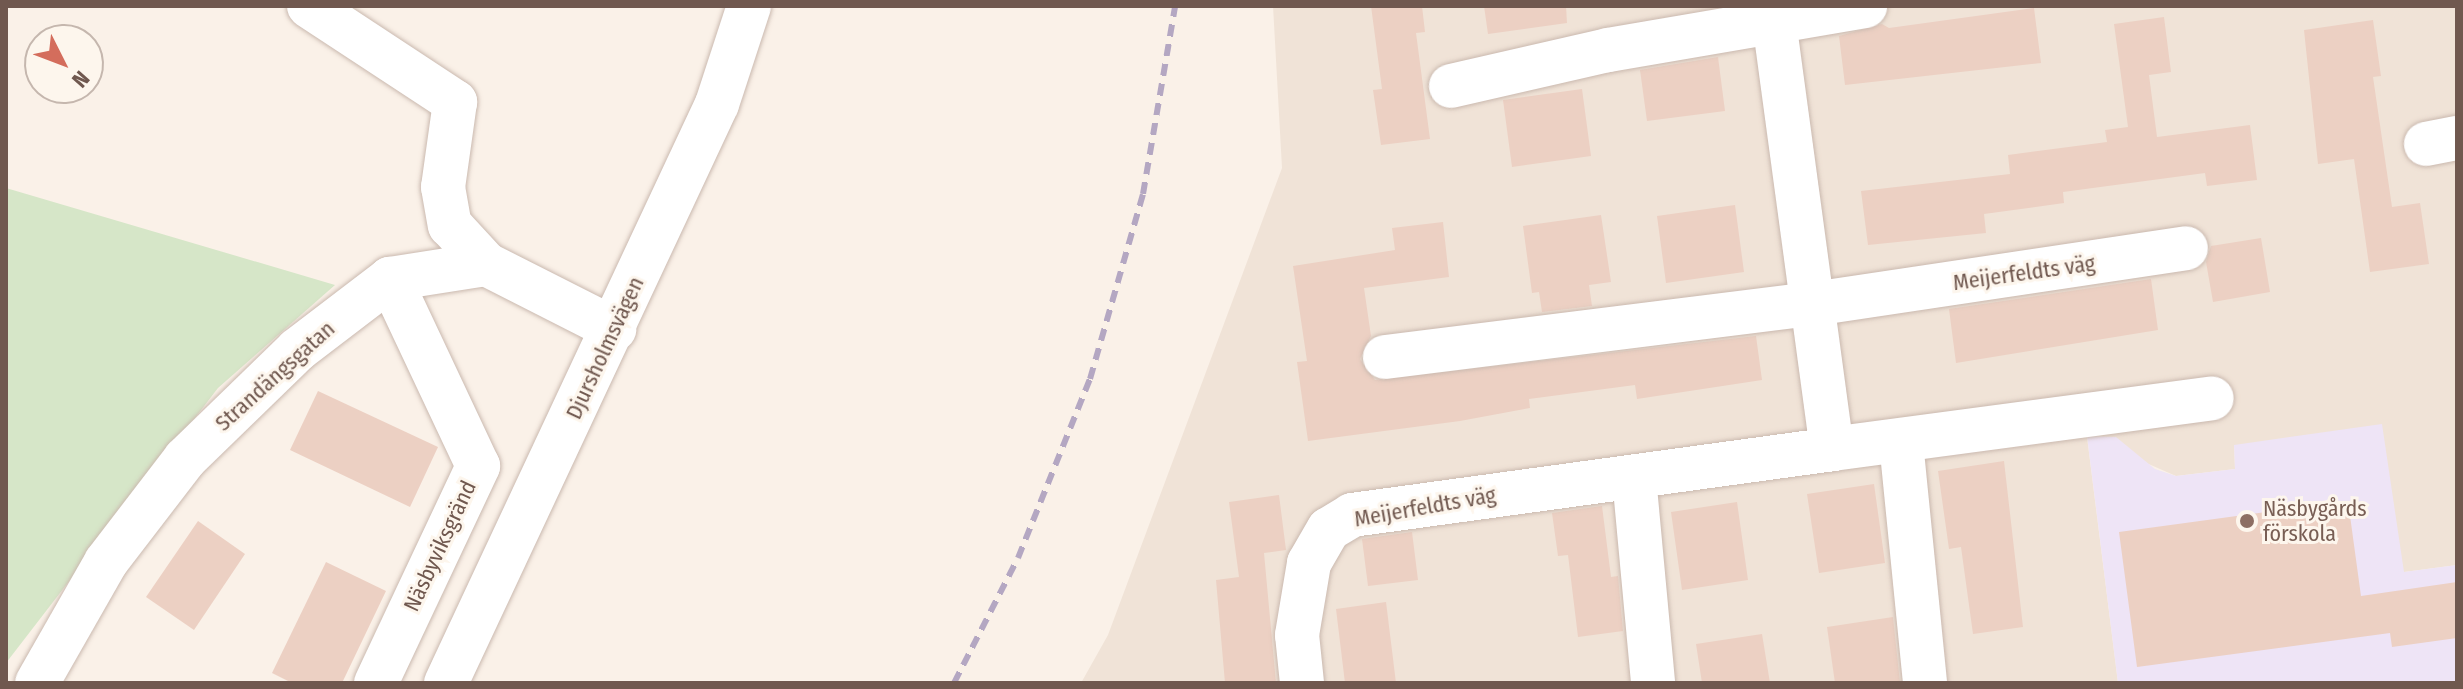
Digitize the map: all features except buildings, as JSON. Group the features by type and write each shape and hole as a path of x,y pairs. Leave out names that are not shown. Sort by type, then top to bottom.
{"street":[{"path":"309,6 455,102 443,187 450,225 486,264 614,329"},
{"name":"Djursholmsvägen","path":"446,683 717,104 749,6"},
{"path":"1451,86 1773,13 1865,6"},
{"path":"1773,13 1832,449"},
{"name":"Meijerfeldts väg","path":"1385,357 1813,304 2186,248"},
{"name":"Strandängsgatan","path":"37,683 106,562 185,459 297,350 390,279 486,264"},
{"name":"Näsbyviksgränd","path":"376,683 478,466 390,279"},
{"name":"Meijerfeldts väg","path":"1302,683 1297,635 1309,563 1329,529 1352,515 2212,398"},
{"path":"1901,442 1925,683"},
{"path":"1634,477 1653,683"}],"shaded area":[{"path":"1273,6 2457,6 2457,565 2404,572 2234,445 2235,469 2176,476 2087,437 2118,683 1081,683 1108,635 1282,168"},
{"name":"Näsbygårds förskola","path":"2382,424 2404,572 2457,565 2457,683 2118,683 2087,436 2116,437 2155,469 2176,476 2235,469 2234,445"}],"green space":[{"path":"6,188 335,285 218,388 6,663"}],"railway":[{"path":"954,683 1018,558 1090,379 1143,194 1175,6"}],"place":[{"name":"Näsbygårds förskola","path":"2247,521"}]}
